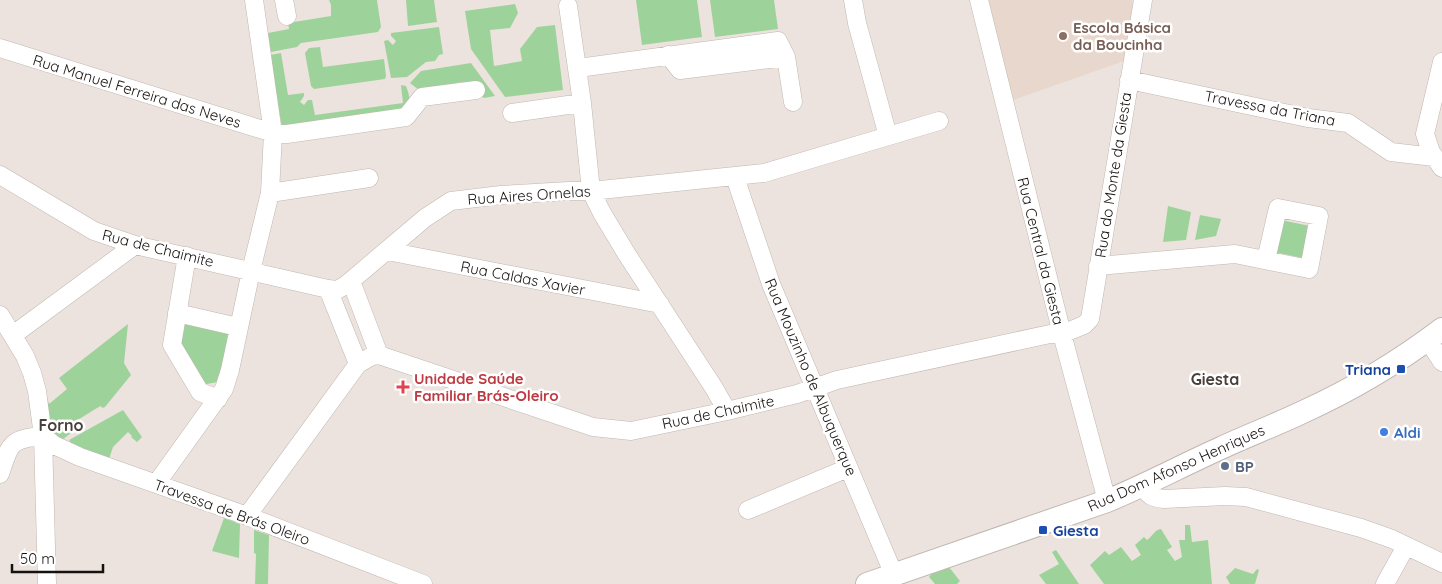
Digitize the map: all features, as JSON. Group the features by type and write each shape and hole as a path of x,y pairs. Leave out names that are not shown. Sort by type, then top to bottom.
{"main road":[{"name":"Rua Dom Afonso Henriques","path":"889,580 1108,501 1143,486 1202,457 1306,411 1371,376 1435,334"}],"street":[{"path":"156,484 224,389 270,193 273,133 254,0"},
{"path":"853,0 857,23 888,136"},
{"name":"Rua Central da Giesta","path":"979,0 1062,334 1108,501"},
{"name":"Rua do Monte da Giesta","path":"1062,334 1084,326 1090,319 1143,0"},
{"path":"568,6 578,68 591,191 602,213 727,411"},
{"path":"578,68 778,41 786,57 792,102"},
{"name":"Rua Manuel Ferreira das Neves","path":"0,48 273,133 287,134 406,117 422,97 476,90"},
{"path":"1438,163 1425,134 1442,62"},
{"name":"Travessa da Triana","path":"1129,80 1308,118 1348,123 1391,152 1438,163"},
{"path":"512,113 582,103"},
{"name":"Rua Aires Ornelas","path":"351,281 425,218 451,201 501,195 591,191 764,173 939,121"},
{"name":"Rua de Chaimite","path":"0,175 94,231 135,245 328,289"},
{"name":"Rua Mouzinho de Albuquerque","path":"735,177 771,284 848,468 889,580"},
{"path":"270,193 369,178"},
{"path":"1098,266 1235,254 1308,269 1319,216 1278,208 1266,260"},
{"path":"13,335 135,245"},
{"name":"Rua Caldas Xavier","path":"387,251 660,304"},
{"path":"187,256 172,345 200,392 218,399"},
{"path":"247,516 358,364 372,356 379,355 351,281 337,290 328,289 358,364"},
{"path":"176,313 238,327"},
{"path":"0,314 25,356 37,391 43,436 46,584"},
{"name":"Rua de Chaimite","path":"379,355 593,427 631,431 727,411 815,389 837,380 1050,334 1062,334"},
{"path":"1435,334 1442,362"},
{"path":"0,474 8,450 16,441 43,436"},
{"name":"Travessa de Brás Oleiro","path":"43,436 54,444 80,457 247,516 423,584"},
{"path":"748,510 848,468"},
{"path":"1143,486 1149,495 1164,500 1225,496 1246,497 1361,528 1442,563"},
{"path":"1385,584 1406,546"}],"shaded area":[{"name":"Escola Básica da Boucinha","path":"988,0 1132,0 1133,11 1124,61 1013,100"}],"green space":[{"path":"329,0 377,0 381,27 378,32 301,43 297,47 271,52 268,33 289,29 288,23 331,16"},
{"path":"406,0 434,0 437,22 408,26"},
{"path":"636,0 697,0 702,37 642,45"},
{"path":"710,0 774,0 778,29 715,37"},
{"path":"515,4 518,13 510,28 490,30 494,66 522,61 520,49 537,27 555,25 563,90 505,97 471,49 465,11"},
{"path":"439,27 443,54 439,55 435,61 426,62 407,77 391,78 384,41 388,40 393,45 396,41 391,36 391,33"},
{"path":"320,47 323,67 384,59 385,79 314,89 311,86 305,53 309,48"},
{"path":"281,53 288,95 304,93 300,102 304,105 308,100 312,100 315,115 403,103 401,85 406,86 408,92 408,108 282,128 270,55"},
{"path":"471,63 495,96 484,98 462,82 419,90 410,83 421,71"},
{"path":"1168,206 1191,212 1186,240 1163,242"},
{"path":"1200,215 1221,219 1216,236 1195,240"},
{"path":"1281,220 1310,226 1303,258 1274,252"},
{"path":"182,322 232,333 218,382 201,385 178,341"},
{"path":"128,324 124,363 131,375 105,407 97,408 68,426 71,433 61,441 56,436 50,423 44,389 49,404 67,389 59,378"},
{"path":"123,410 142,437 137,442 128,432 113,447 108,462 72,444 69,440"},
{"path":"224,518 240,524 239,558 212,551"},
{"path":"1185,525 1190,525 1192,542 1208,540 1212,584 1104,584 1090,565 1105,551 1109,555 1121,547 1132,561 1141,555 1135,545 1144,537 1147,540 1161,529 1172,547 1167,550 1175,561 1182,557 1179,540 1185,540"},
{"path":"254,530 269,535 268,584 255,584 256,554 254,553"},
{"path":"1056,550 1079,584 1046,584 1039,575 1059,564 1052,552"},
{"path":"949,567 960,581 957,584 935,584 929,577 932,573"},
{"path":"1235,568 1253,574 1257,569 1259,570 1255,584 1230,584 1226,577"}],"place":[{"name":"Escola Básica da Boucinha","path":"1063,36"},
{"name":"Triana","path":"1401,369"},
{"name":"Unidade Saúde Familiar Brás-Oleiro","path":"403,387"},
{"name":"Aldi","path":"1384,432"},
{"name":"BP","path":"1225,466"},
{"name":"Giesta","path":"1043,530"}],"district":[{"name":"Giesta","path":"1215,379"},
{"name":"Forno","path":"61,425"}]}
